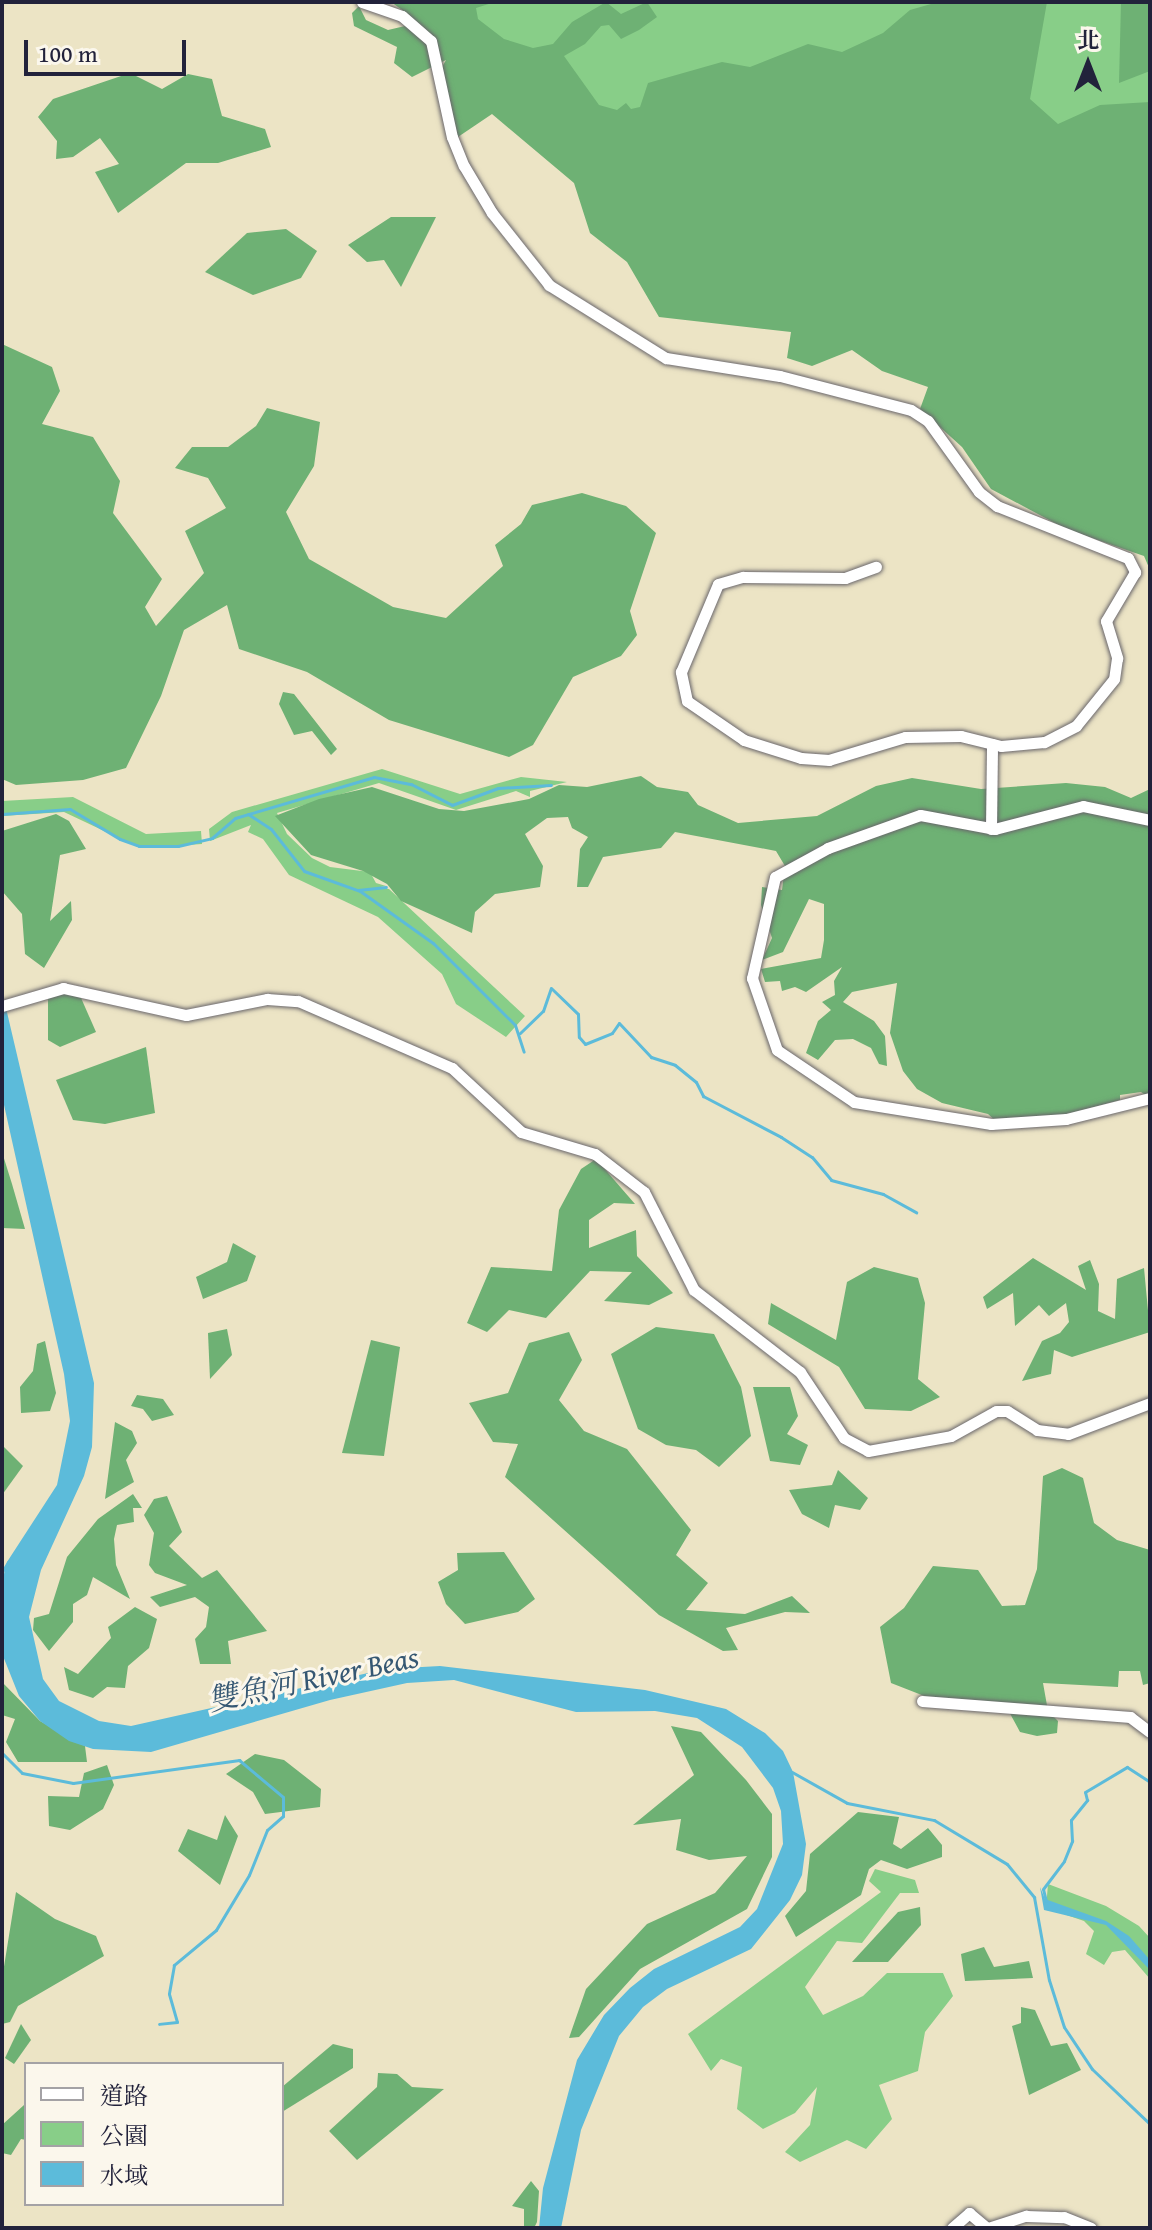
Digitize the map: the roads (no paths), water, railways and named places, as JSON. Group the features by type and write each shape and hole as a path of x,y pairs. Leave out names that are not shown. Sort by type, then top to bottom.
{"street":[{"path":"362,2 402,16 431,41 452,137 464,166 492,213 549,285 666,358 780,376 911,410 928,421 979,492 997,506 1132,561 1135,572 1106,621 1117,666 1099,702 1076,726 1044,742 992,744 934,735 882,741 829,760 801,758 744,740 687,701 681,672 718,584 743,577 845,578 876,567"},
{"path":"991,829 992,744"},
{"path":"1150,820 1083,806 991,829 920,815 828,848 775,877 752,978 772,1043 818,1082 854,1102 975,1124 1066,1119 1150,1098"},
{"path":"6,1005 63,988 186,1015 267,999 298,1001 452,1068 521,1132 595,1154 644,1192 694,1290 800,1372 844,1438 868,1451 951,1436 996,1411 1007,1411 1037,1430 1068,1434 1150,1403"},
{"path":"922,1701 1130,1717 1150,1732"},
{"path":"952,2228 969,2213 988,2228 1043,2216 1064,2217 1091,2228"}],"water":[{"path":"2,991 94,1383 92,1447 84,1476 41,1570 29,1617 43,1679 59,1701 99,1721 131,1726 386,1669 440,1666 645,1690 726,1709 765,1733 783,1751 793,1772 806,1844 802,1875 790,1900 751,1949 667,1989 643,2007 619,2036 581,2130 561,2228 539,2228 543,2188 577,2060 604,2015 630,1988 654,1969 740,1927 757,1909 783,1844 781,1811 773,1788 742,1747 697,1718 655,1711 576,1712 454,1680 407,1683 330,1700 151,1752 93,1749 69,1741 40,1721 19,1696 3,1656 2,1582 7,1562 57,1485 70,1421 64,1374 2,1096"},
{"path":"1040,1887 1045,1899 1106,1921 1129,1936 1150,1960 1150,1970 1106,1925 1044,1910"}],"waterway":[{"path":"2,814 70,809 120,839 139,846 178,846 212,838 235,818 374,777 411,784 452,805 498,788 551,785"},
{"path":"248,814 271,829 304,871 360,891 433,943 515,1025 524,1052"},
{"path":"358,890 386,887"},
{"path":"520,1033 543,1011 551,988 578,1014 579,1037 585,1044 612,1033 619,1023 651,1057 675,1065 696,1082 703,1096 812,1157 831,1180 883,1194 916,1212"},
{"path":"2,1572 8,1562"},
{"path":"2,1753 22,1773 73,1783 239,1760 283,1797 283,1816 267,1830 249,1875 216,1930 174,1965 169,1994 177,2022 159,2024"},
{"path":"1046,1901 1043,1889 1064,1861 1072,1841 1071,1820 1087,1800 1085,1792 1127,1767 1150,1782"},
{"path":"792,1772 847,1803 934,1820 1007,1864 1034,1897 1049,1980 1064,2027 1092,2069 1150,2124"}],"water label":[{"name":"雙魚河 River Beas","path":"313,1678"}]}
